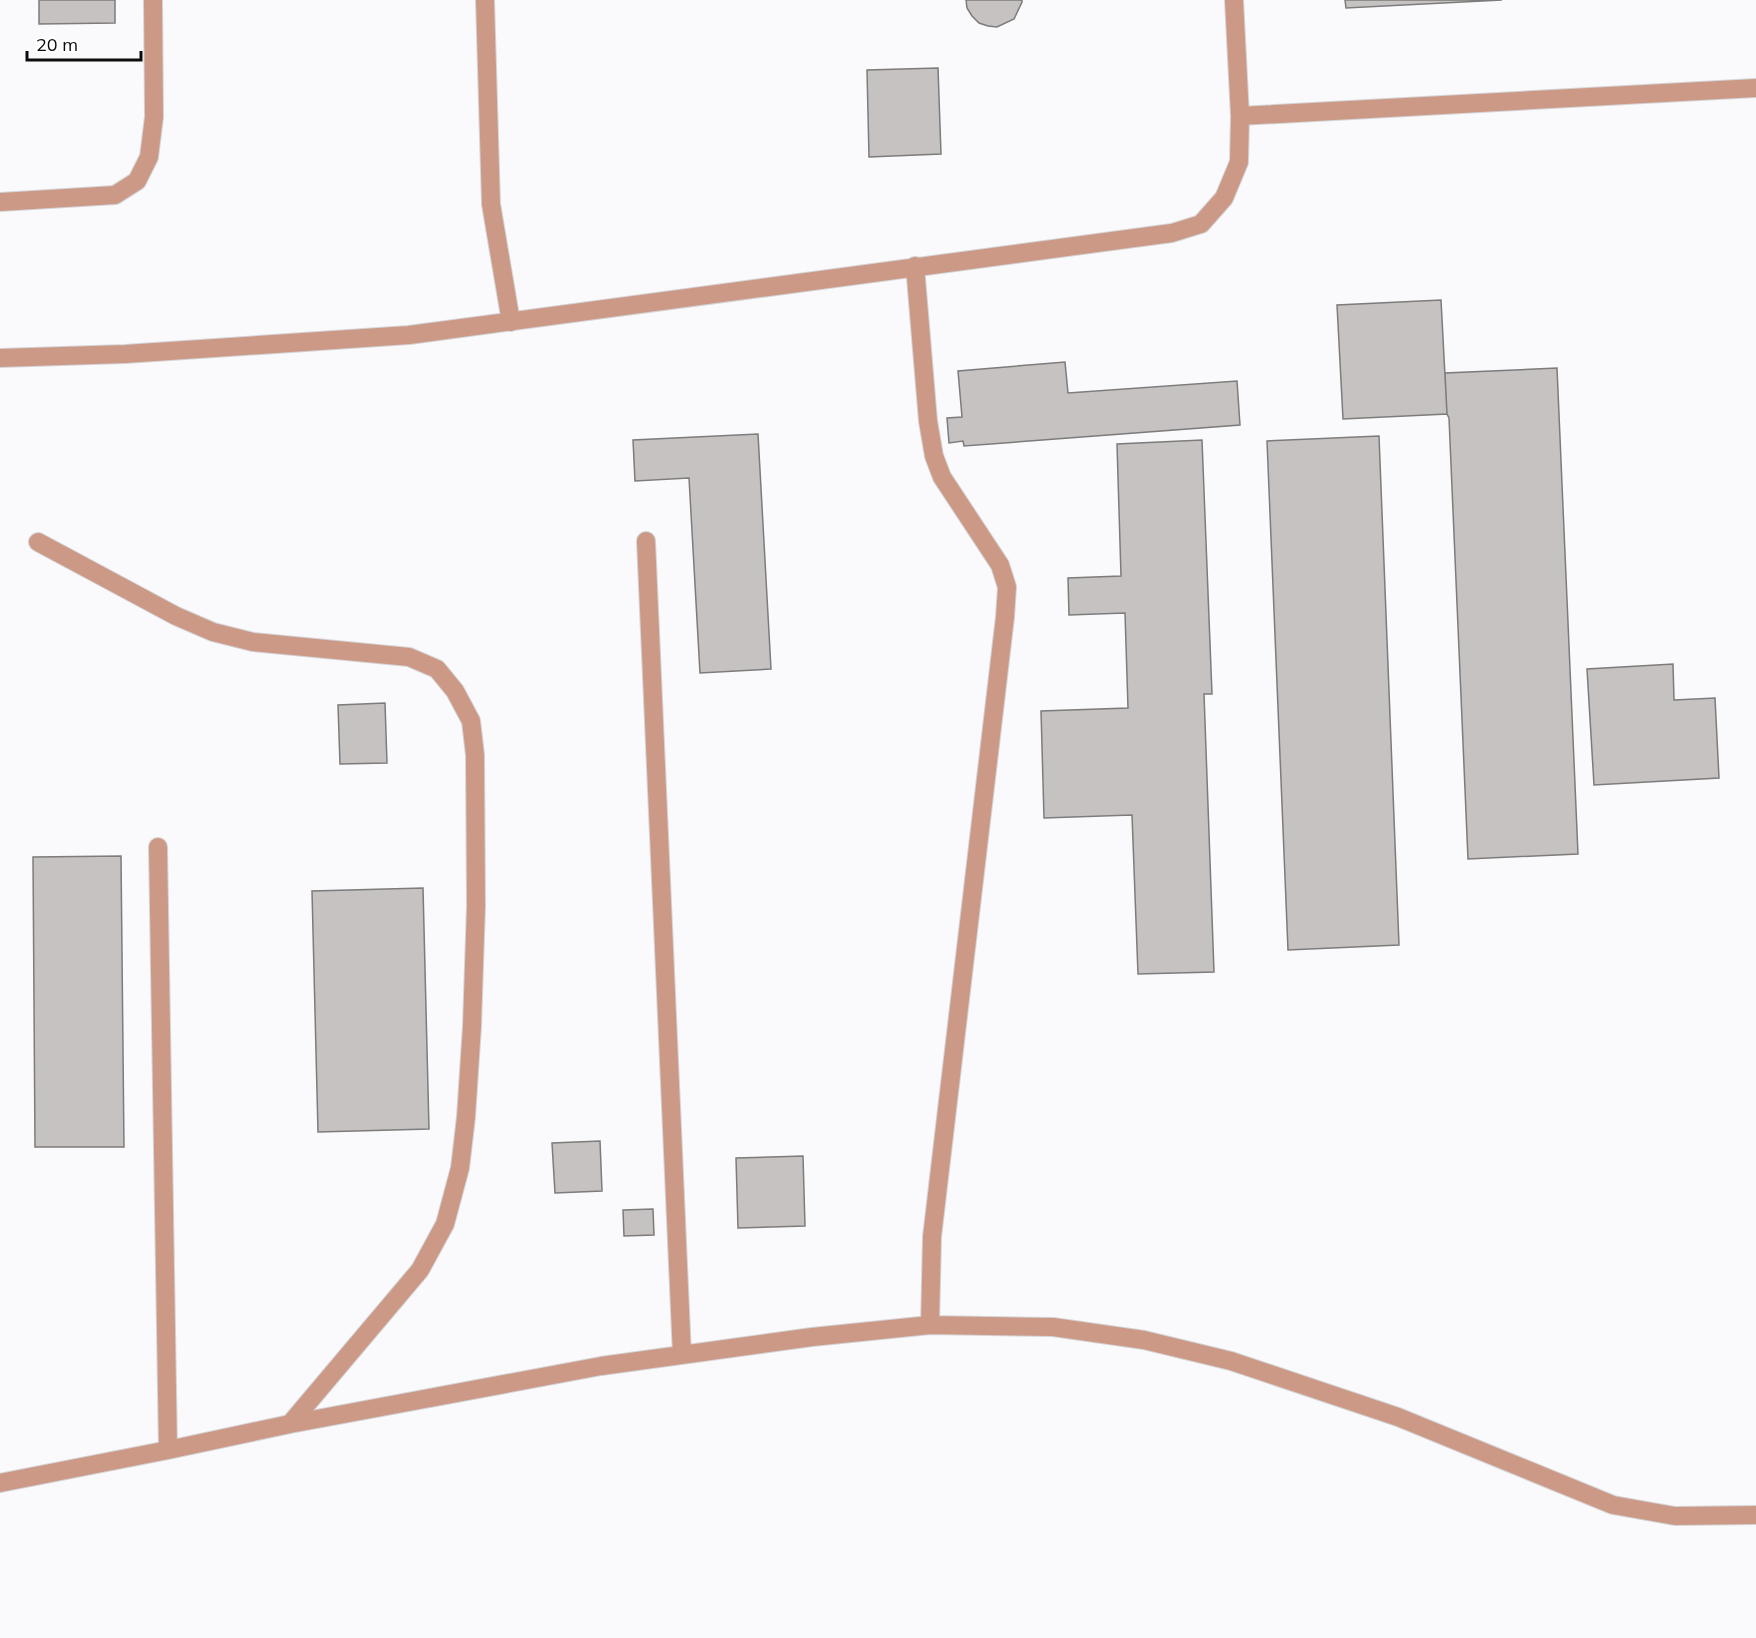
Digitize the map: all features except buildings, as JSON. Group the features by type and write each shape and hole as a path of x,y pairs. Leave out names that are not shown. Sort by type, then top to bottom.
{"street":[{"path":"0,202 115,195 137,181 149,157 154,117 153,0"},
{"path":"485,0 491,204 511,322"},
{"path":"0,358 125,354 409,335 1172,233 1201,224 1224,198 1239,162 1240,116 1234,0"},
{"path":"1240,116 1756,88"},
{"path":"915,266 928,421 934,456 942,477 1000,565 1007,587 932,1237 930,1325"},
{"path":"646,541 682,1355"},
{"path":"39,542 176,616 213,632 253,642 409,657 437,669 455,691 471,721 475,755 476,906 472,1026 460,1168 445,1224 420,1270 290,1424"},
{"path":"158,848 168,1450"},
{"path":"0,1483 290,1424 602,1366 812,1337 930,1325 1053,1327 1144,1340 1231,1361 1398,1418 1613,1505 1675,1516 1756,1515"}]}
